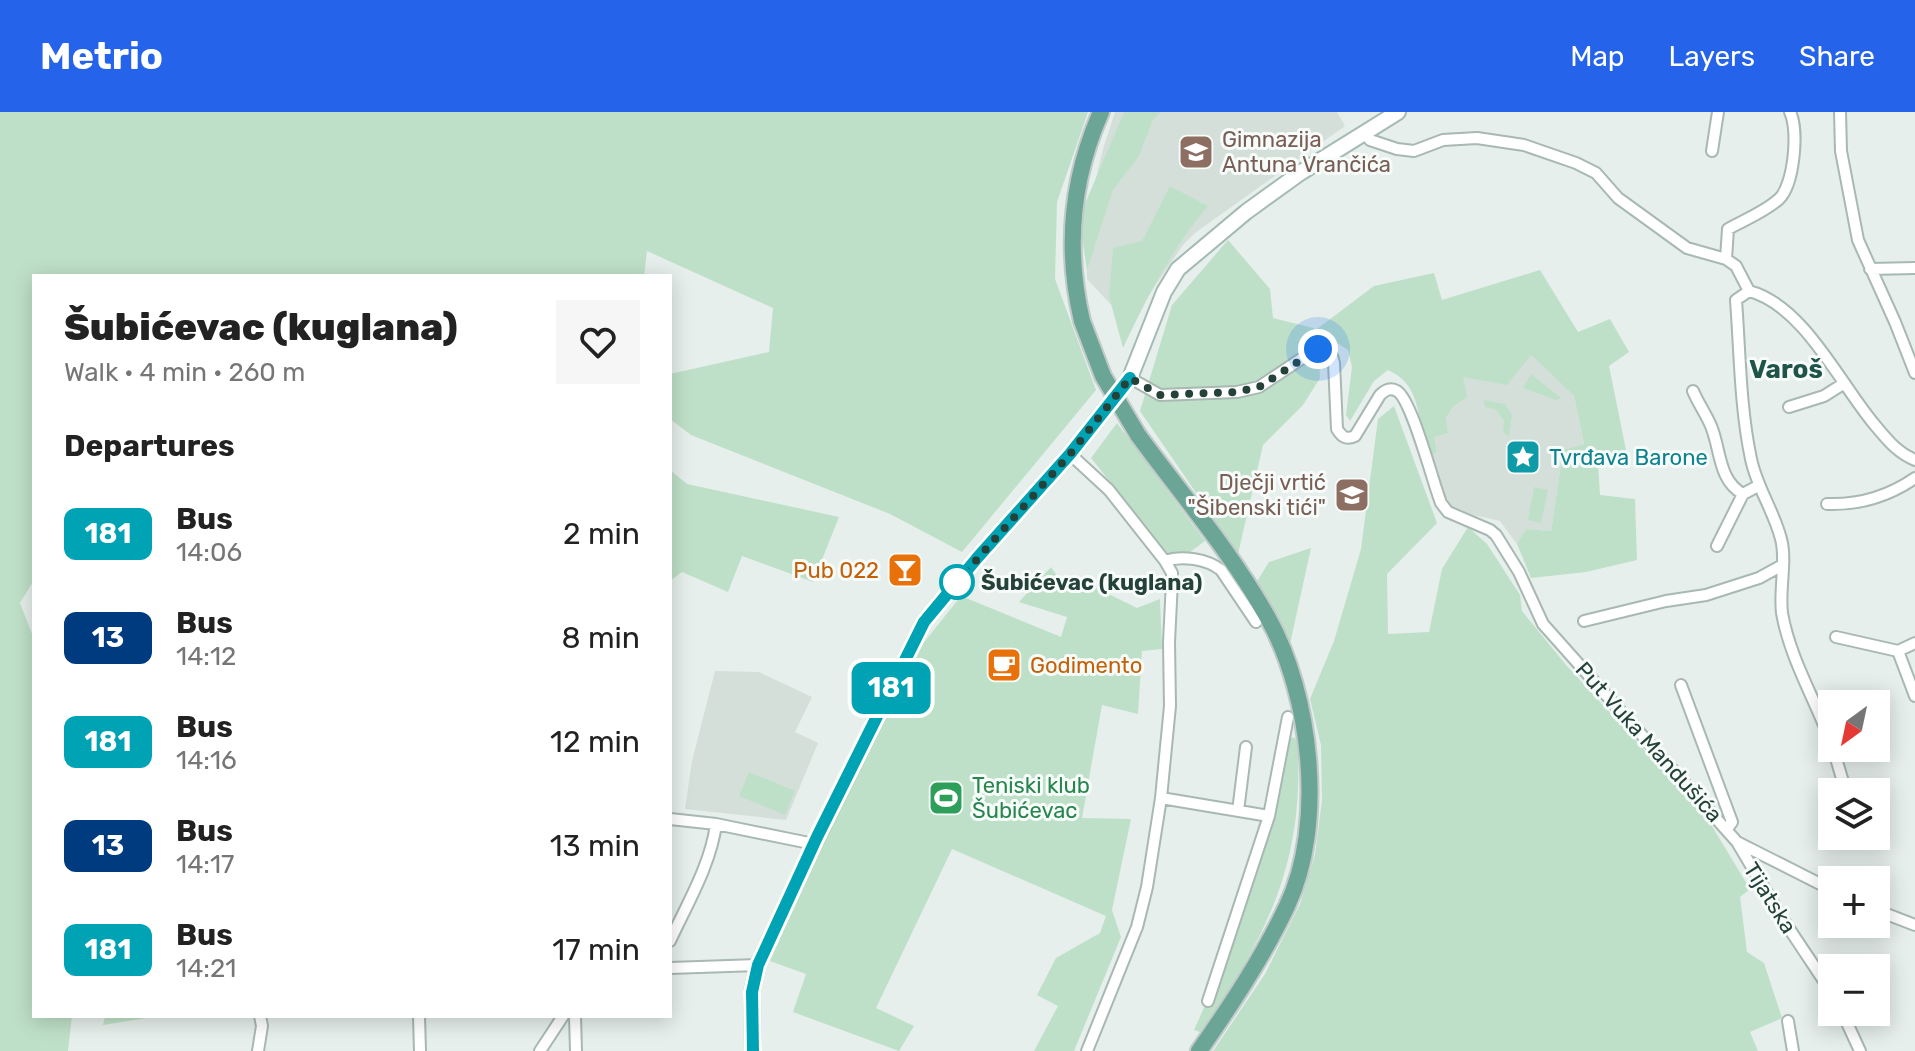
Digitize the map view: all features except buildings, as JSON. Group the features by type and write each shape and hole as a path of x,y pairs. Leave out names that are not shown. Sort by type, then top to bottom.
{"main road":[{"path":"1101,112 1082,163 1072,214 1073,269 1082,321 1103,376 1138,435 1235,566 1268,618 1294,678 1306,741 1311,799 1302,857 1289,903 1249,975 1199,1051"}],"street":[{"path":"753,1051 752,992 758,965 924,622 1070,454 1130,378 1164,292 1178,269 1267,196 1398,112"},
{"path":"1712,151 1718,112"},
{"path":"1726,259 1728,229 1781,198 1788,183 1795,144 1790,112"},
{"path":"1840,112 1841,151 1858,240 1915,373"},
{"path":"1364,133 1370,140 1414,151 1443,140 1477,138 1524,145 1596,173 1618,198 1687,248 1726,259 1736,266 1749,291 1760,294 1802,326 1894,448 1915,460"},
{"path":"1870,269 1915,268"},
{"path":"1749,291 1736,300 1745,426 1758,486 1772,511 1782,543 1783,613 1799,668 1818,712"},
{"name":"Put Vuka Mandušića","path":"1130,378 1160,395 1237,392 1259,387 1310,353 1318,349 1327,350 1332,356 1337,429 1349,439 1355,436 1385,390 1393,389 1400,393 1415,426 1441,503 1448,512 1490,530 1506,552 1543,624 1737,842 1818,883"},
{"path":"1789,407 1824,396 1843,384"},
{"path":"1693,391 1709,422 1727,479 1732,488 1743,494"},
{"path":"1070,454 1109,490 1172,573 1170,706 1161,798 1147,887 1137,927 1087,1051"},
{"path":"1827,504 1859,502 1892,492 1915,478"},
{"path":"1717,546 1743,494 1758,486"},
{"path":"1165,561 1187,558 1213,564 1221,570 1256,622"},
{"path":"1584,621 1666,601 1706,595 1759,578 1781,566"},
{"path":"1836,637 1898,651 1915,643"},
{"path":"1898,651 1915,696"},
{"path":"1681,685 1732,822 1727,829"},
{"path":"1208,1001 1269,816 1288,717"},
{"path":"1238,811 1246,747"},
{"path":"1161,798 1269,816"},
{"path":"672,819 716,824 814,844"},
{"path":"672,937 707,859 716,824"},
{"name":"Tijatska","path":"1737,842 1818,972"},
{"path":"1890,915 1915,925"},
{"path":"672,968 758,965"},
{"path":"258,1051 260,1018"},
{"path":"419,1018 420,1051"},
{"path":"540,1051 562,1018"},
{"path":"575,1018 576,1051"},
{"path":"1788,1021 1793,1051"},
{"path":"1848,1026 1860,1051"}],"shaded area":[{"path":"1115,112 1337,112 1345,126 1195,233 1183,245 1129,324 1087,279 1086,220"},
{"path":"1531,355 1574,396 1584,444 1563,450 1551,531 1526,529 1517,544 1500,521 1451,510 1431,456 1437,452 1434,437 1454,406 1463,377"},
{"path":"715,671 759,672 812,697 795,732 818,743 786,820 685,809 692,761"}],"green space":[{"path":"0,112 1088,112 1057,202 1055,279 1096,390 962,552 890,514 691,435 672,421 672,374 769,352 773,308 647,251 644,274 32,274 32,583 20,603 32,634 32,1018 72,1018 68,1051 0,1051"},
{"path":"1124,112 1161,112 1153,120 1139,156 1113,190 1087,270 1079,218"},
{"path":"1170,186 1208,206 1161,274 1123,348 1109,296 1113,248 1142,241"},
{"path":"1228,240 1270,289 1273,318 1317,329 1374,286 1434,273 1442,300 1540,270 1578,332 1610,319 1629,352 1609,366 1626,450 1598,463 1600,495 1635,499 1637,560 1586,572 1531,578 1517,544 1526,529 1551,531 1563,450 1584,444 1574,396 1531,355 1507,385 1463,377 1467,397 1454,406 1446,418 1448,433 1434,437 1437,452 1431,456 1414,397 1400,377 1388,370 1374,381 1350,421 1346,415 1352,367 1348,350 1330,338 1318,336 1320,378 1303,405 1263,445 1238,554 1140,411 1172,305"},
{"path":"1531,374 1561,398 1556,400 1523,388"},
{"path":"1484,400 1505,404 1512,415 1509,437 1503,432 1504,421 1495,409 1485,407"},
{"path":"1394,406 1437,523 1387,574 1388,634 1429,632 1442,569 1468,527 1487,544 1520,595 1522,611 1566,665 1707,818 1750,889 1740,897 1747,952 1764,963 1782,1018 1750,1032 1758,1051 1213,1051 1265,974 1300,904 1315,854 1322,800 1321,745 1310,699 1334,641 1361,549 1378,419"},
{"path":"1117,423 1205,541 1175,563 1091,458"},
{"path":"672,472 687,484 839,517 813,582 742,556 728,592 682,572 672,580"},
{"path":"1534,487 1548,490 1541,523 1528,520"},
{"path":"1311,548 1290,644 1256,583 1269,562"},
{"name":"Teniski klub Šubićevac","path":"1051,567 1065,588 1080,580 1137,608 1160,599 1162,649 1142,651 1138,714 1102,705 1082,818 1131,819 1112,910 1121,937 1074,1051 1034,1051 1058,1006 1037,995 1056,958 1100,933 1106,916 952,849 876,1008 914,1026 899,1051 793,1012 806,974 770,961 819,850 921,646 961,596 1061,637 1067,617 1019,602"},
{"path":"1290,737 1297,739 1298,782 1288,859 1263,929 1200,1032 1194,1030 1217,979 1272,819"},
{"path":"749,772 795,791 785,815 739,796"},
{"path":"105,1018 146,1018 103,1025"}],"bus line":[{"name":"181","path":"753,1051 752,992 758,965 817,837 924,622 1070,454 1130,378"}],"place":[{"name":"Gimnazija Antuna Vrančića","path":"1196,152"},
{"name":"Tvrđava Barone","path":"1523,457"},
{"name":"Dječji vrtić \"Šibenski tići\"","path":"1352,495"},
{"name":"Pub 022","path":"905,570"},
{"name":"Šubićevac (kuglana)","path":"957,582"},
{"name":"Godimento","path":"1004,665"},
{"name":"Teniski klub Šubićevac","path":"946,798"}],"district":[{"name":"Varoš","path":"1786,369"}],"route":[{"path":"957,582 1070,454 1130,378 1160,395 1237,392 1259,387 1318,349"}]}
